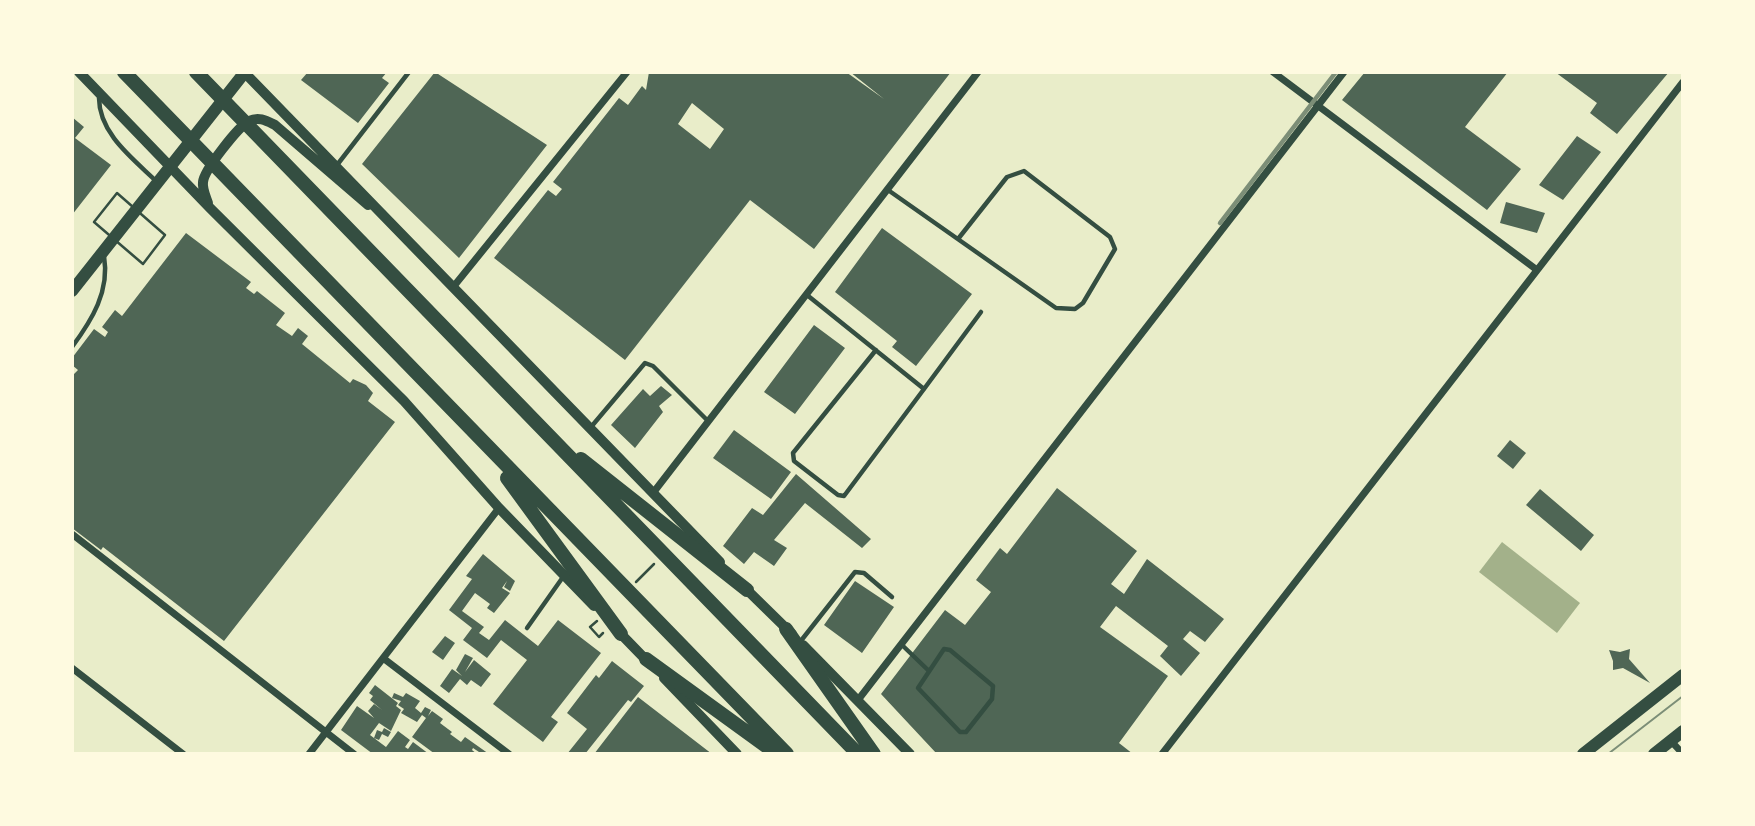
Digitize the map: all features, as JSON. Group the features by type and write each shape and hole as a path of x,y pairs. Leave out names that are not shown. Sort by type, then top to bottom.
{"highway":[{"path":"124,72 787,754"},
{"path":"196,72 858,754"},
{"path":"466,425 548,530 621,634"},
{"path":"540,426 747,590"},
{"path":"786,629 874,754"},
{"path":"646,659 776,754"}],"main road":[{"path":"79,72 210,208 404,401 499,508 737,754"},
{"path":"72,290 245,72 909,754"},
{"path":"210,208 203,182 206,172 248,121 266,120 406,235"},
{"path":"1583,754 1683,675"},
{"path":"1654,754 1683,731"}],"street":[{"path":"454,286 627,72"},
{"path":"653,492 978,72"},
{"path":"1273,72 1537,270"},
{"path":"858,700 1344,72"},
{"path":"1162,754 1683,82"},
{"path":"309,754 499,508"},
{"path":"72,534 354,754"},
{"path":"383,658 509,754"},
{"path":"72,668 180,753"},
{"path":"1671,741 1683,754"}],"lane":[{"path":"337,165 409,72"},
{"path":"99,93 99,110 117,143 158,183"},
{"path":"887,190 958,240 1056,308 1067,311 1083,303 1115,249 1110,237 1024,171 1007,177 958,240"},
{"path":"72,347 92,321 99,303 105,279 102,252"},
{"path":"806,295 924,389"},
{"path":"876,350 793,453 794,461 838,495 844,496 981,312"},
{"path":"591,428 645,363 653,366 708,421"},
{"path":"800,642 855,572 864,573 892,597"},
{"path":"527,628 564,575"},
{"path":"901,644 929,671"},
{"path":"950,650 993,686 992,699 965,732 960,732 920,693 918,688 929,671 940,653 950,650"}],"path":[{"path":"94,222 117,193"},
{"path":"113,238 143,264 166,235"},
{"path":"629,589 659,559"},
{"path":"599,637 590,627 600,618"}],"shaded area":[{"path":"1502,542 1580,603 1557,633 1479,572"}],"building":[{"path":"308,72 387,72 382,78 389,83 358,123 301,80"},
{"path":"435,72 547,145 459,258 362,164"},
{"path":"649,72 846,72 884,99 850,72 951,72 814,249 750,200 625,360 494,258 548,190 556,196 562,189 553,182 619,98 628,105 642,86 646,90","holes":["692,103 724,129 710,149 678,124"]},
{"path":"1365,72 1508,72 1465,127 1521,169 1487,210 1342,100"},
{"path":"1555,72 1669,72 1617,134 1590,113 1597,103"},
{"path":"72,117 84,127 75,138 111,165 72,215"},
{"path":"1577,136 1601,152 1563,200 1539,185"},
{"path":"1506,202 1545,213 1537,233 1500,223"},
{"path":"882,228 972,294 916,366 892,347 897,341 835,292"},
{"path":"186,233 251,282 246,288 254,294 257,291 285,313 276,325 292,336 298,328 308,336 302,344 350,383 353,379 366,385 373,393 368,401 395,422 224,641 103,547 101,550 72,528 72,376 78,370 72,365 72,358 94,329 105,337 108,332 102,327 115,310 122,316"},
{"path":"814,325 845,348 795,414 764,392"},
{"path":"661,386 672,395 659,406 663,412 635,448 611,425 643,389 650,396"},
{"path":"734,430 791,472 771,499 713,458"},
{"path":"1510,440 1526,453 1513,469 1497,456"},
{"path":"796,474 871,539 862,548 805,503 774,540 787,548 774,566 754,552 744,564 723,546 752,508 763,515"},
{"path":"1057,488 1137,551 1111,584 1124,594 1147,559 1224,619 1205,642 1190,631 1183,639 1200,653 1181,676 1160,656 1168,646 1116,606 1100,627 1168,676 1119,743 1133,754 937,754 881,694 945,610 965,625 991,592 976,580 1000,548 1007,554"},
{"path":"1540,489 1594,535 1581,551 1526,505"},
{"path":"483,554 515,581 510,591 504,587 507,581 502,588 510,593 494,613 487,608 490,604 475,593 462,611 484,627 479,633 489,640 505,620 538,646 558,620 601,653 551,717 558,722 543,742 493,704 527,660 501,640 487,658 463,640 472,628 449,610 472,579 466,576"},
{"path":"855,581 894,607 862,653 824,625"},
{"path":"445,636 455,643 443,660 432,652"},
{"path":"1630,649 1629,659 1650,683 1623,668 1613,670 1609,650 1620,652"},
{"path":"465,654 473,658 465,672 474,660 491,674 481,687 471,680 467,685 460,679 449,693 440,686 452,669 462,676 456,670"},
{"path":"612,661 644,686 631,702 628,700 585,754 567,754 587,729 567,713 596,675 599,678"},
{"path":"375,685 398,703 396,706 401,710 391,731 379,723 370,735 386,747 398,731 410,740 405,747 408,749 413,742 429,754 373,754 341,730 357,706 374,718 368,711 374,704 382,710 370,700 373,696 369,693"},
{"path":"394,693 403,697 406,693 420,701 415,708 421,713 425,707 431,710 428,716 432,711 443,719 440,723 452,732 450,734 461,742 465,737 489,754 482,754 473,748 477,754 435,754 412,737 426,718 422,715 417,722 401,713 404,709 398,705 401,701 392,698"},
{"path":"638,697 712,754 594,754"},
{"path":"384,728 391,732 388,737 382,734 379,740 374,738 377,730 382,732"}],"tram line":[{"path":"1608,754 1683,696"}],"railway":[{"path":"1220,223 1336,72"}]}
